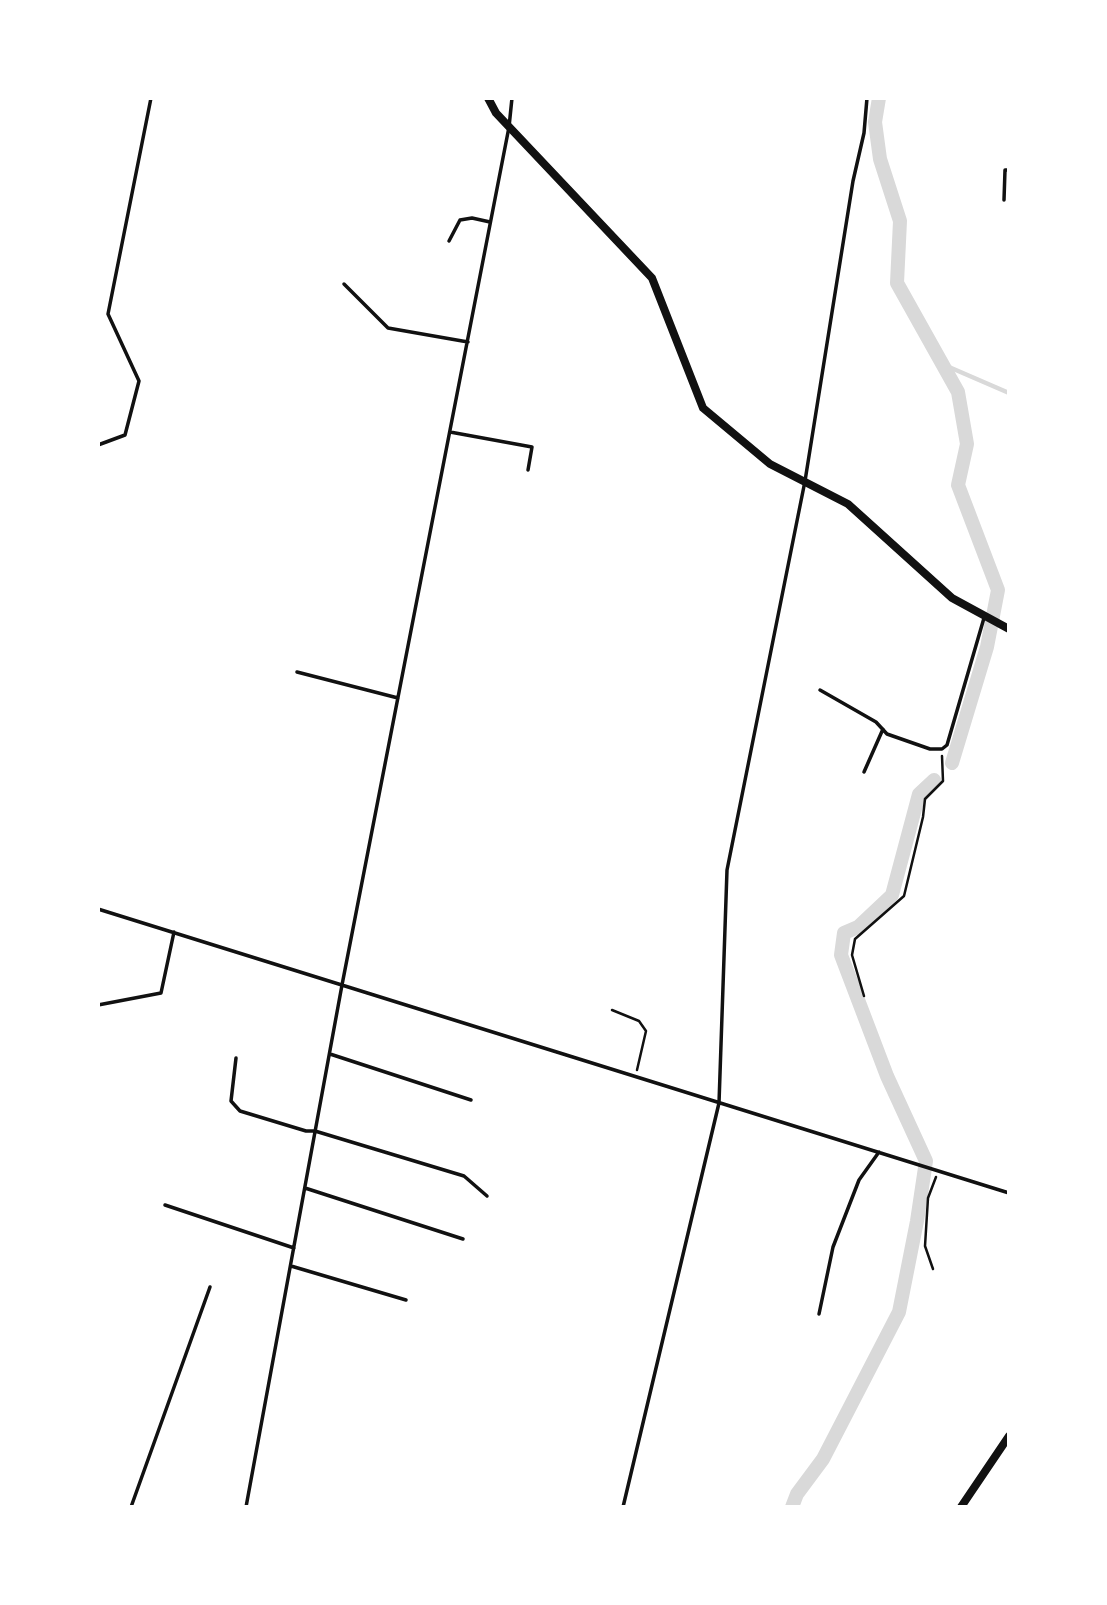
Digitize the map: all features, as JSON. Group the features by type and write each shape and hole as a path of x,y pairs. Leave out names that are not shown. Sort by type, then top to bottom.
{"street":[{"path":"488,98 496,113 652,278 703,408 770,464 848,504 951,598 1009,629"},
{"path":"961,1507 1009,1436"}],"lane":[{"path":"98,445 125,435 139,381 108,314 150,98"},
{"path":"246,1507 342,985 468,342 509,127 512,98"},
{"path":"623,1507 719,1103 727,870 805,481 853,181 864,133 867,98"},
{"path":"1004,200 1005,170 1009,170"},
{"path":"449,241 460,220 472,218 490,222"},
{"path":"344,284 388,328 468,342"},
{"path":"450,432 531,447 528,470"},
{"path":"820,690 876,722 887,734 930,749 942,749 947,745 985,616"},
{"path":"297,672 398,698"},
{"path":"864,772 883,729"},
{"path":"98,909 1009,1193"},
{"path":"98,1005 161,993 174,932"},
{"path":"330,1054 471,1100"},
{"path":"236,1058 231,1101 240,1111 464,1176 487,1196"},
{"path":"819,1314 833,1247 859,1180 879,1152"},
{"path":"305,1188 463,1239"},
{"path":"165,1205 294,1248"},
{"path":"290,1266 406,1300"},
{"path":"131,1507 210,1287"}],"path":[{"path":"864,996 852,955 855,939 904,896 925,799 943,781 942,749"},
{"path":"612,1010 639,1021 646,1031 636,1077"},
{"path":"933,1269 925,1246 928,1198 939,1170"}],"waterway":[{"path":"879,98 875,122 880,159 900,221 897,283 958,392 967,444 958,485 998,590 987,647 952,763"},
{"path":"942,364 1009,393"},
{"path":"792,1507 797,1494 823,1459 899,1312 917,1221 926,1161 887,1076 841,955 844,933 858,927 892,895 919,794 934,780"}]}
